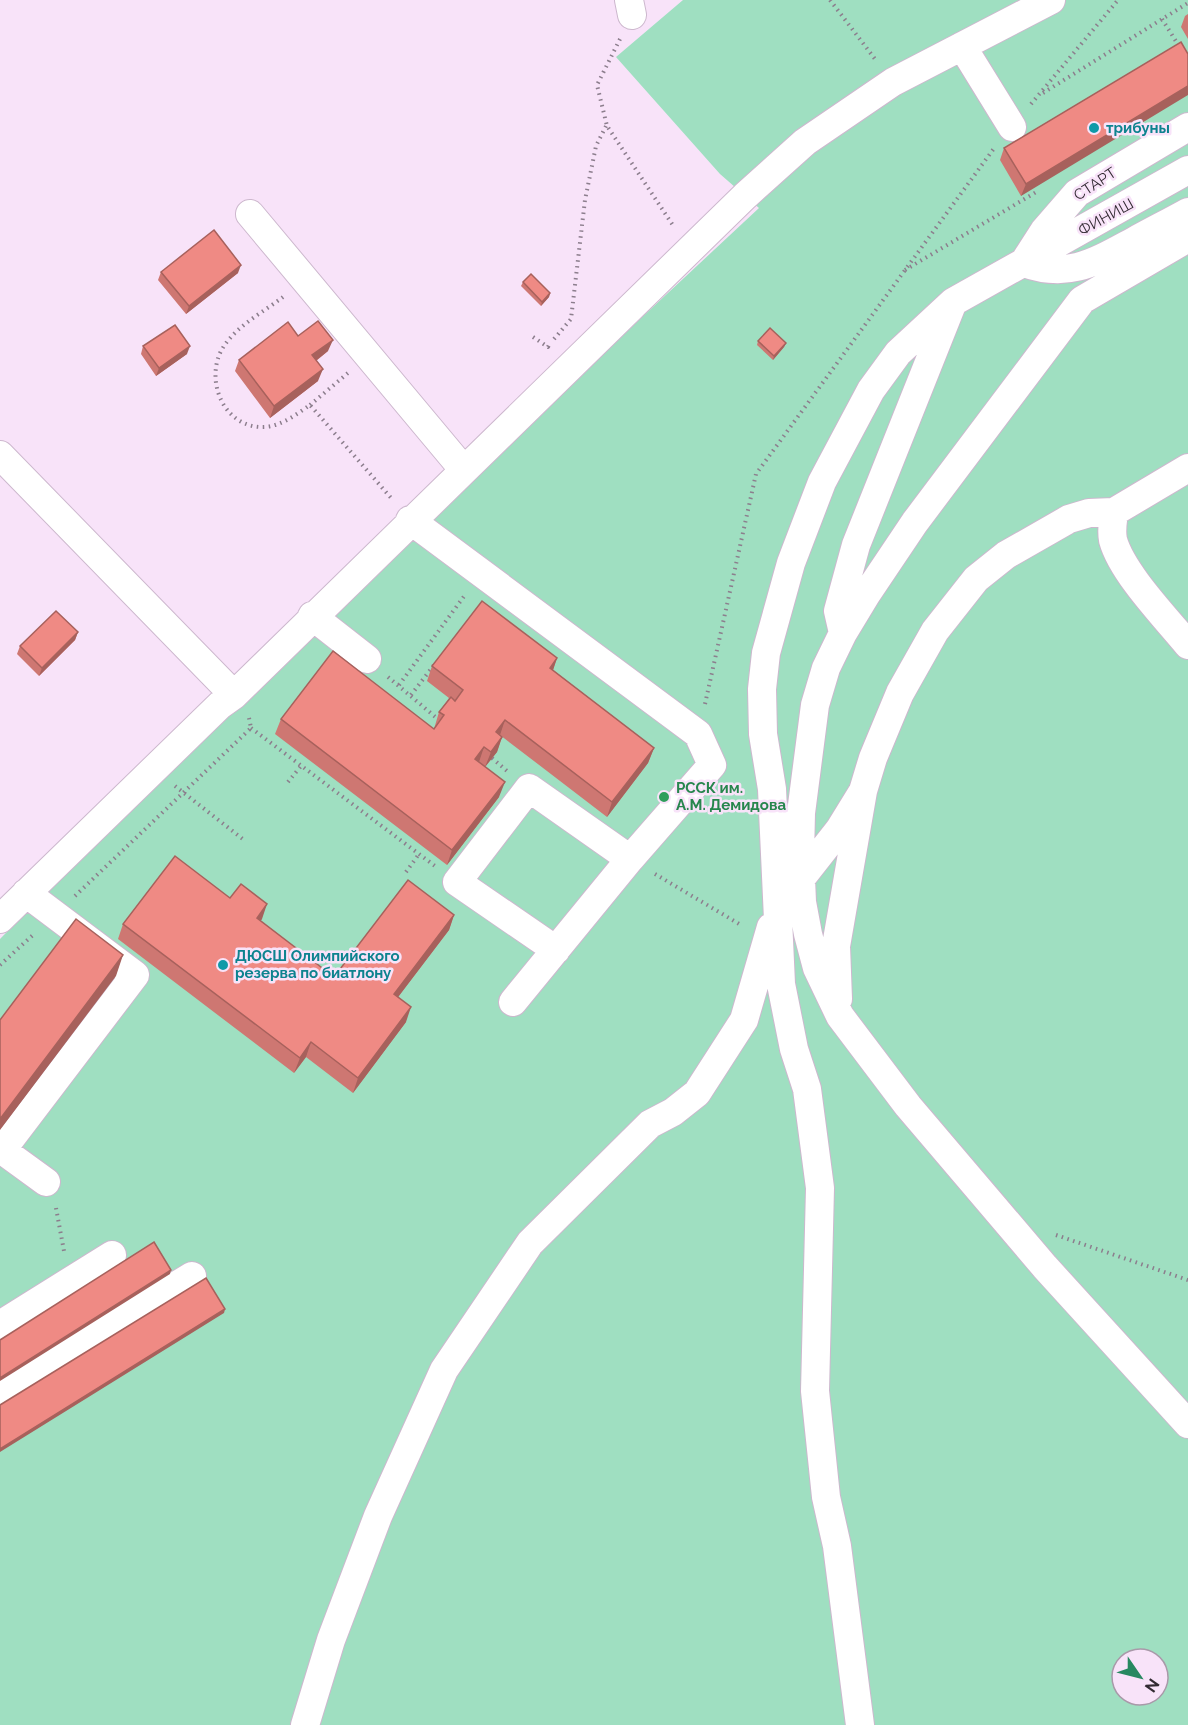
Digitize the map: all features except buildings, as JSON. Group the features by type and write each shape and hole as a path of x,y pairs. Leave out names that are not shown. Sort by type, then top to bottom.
{"street":[{"path":"0,919 744,196 805,142 893,82 1052,0"},
{"path":"962,46 1012,127"},
{"name":"СТАРТ","path":"1024,263 1044,231 1077,193 1188,127"},
{"name":"ФИНИШ","path":"860,1725 837,1546 826,1497 815,1390 820,1188 807,1089 795,1049 781,984 773,816 763,734 762,688 766,653 791,563 822,482 872,390 898,353 953,302 1188,170"},
{"path":"1024,263 1036,267 1076,269 1100,261 1188,212"},
{"path":"250,214 463,469"},
{"path":"1188,238 1082,300 915,522 843,633 826,668 815,705 801,813 802,902 814,957 840,1016 908,1106 1037,1259 1188,1424"},
{"path":"843,633 838,611 856,545 953,302"},
{"path":"0,455 227,700"},
{"path":"840,1016 835,972 836,946 863,791 884,729 915,664 957,600 976,579 1006,555 1068,519 1089,513 1114,512 1188,468"},
{"path":"1114,512 1113,540 1121,558 1140,587 1188,645"},
{"path":"410,520 698,734 712,765 630,859 513,1002"},
{"path":"312,616 367,659"},
{"path":"556,950 457,882 529,788 630,859"},
{"path":"305,1725 331,1640 378,1516 444,1370 530,1243 650,1124 673,1112 697,1093 744,1020 778,902 802,879 839,830 863,791"},
{"path":"773,816 801,813"},
{"path":"26,893 135,975 2,1150 46,1182"},
{"path":"0,1325 112,1255"},
{"path":"0,1394 192,1276"}],"path":[{"path":"830,0 893,82"},
{"path":"1038,96 1188,3"},
{"path":"631,8 597,85 607,126 689,250"},
{"path":"1162,19 1183,52"},
{"path":"533,337 548,346 571,320 585,200 596,146 607,126"},
{"path":"305,279 231,335 220,353 214,388 225,409 244,423 265,427 292,418 367,356"},
{"path":"310,405 410,520"},
{"path":"399,685 482,572"},
{"path":"411,695 439,658"},
{"path":"367,659 439,720"},
{"path":"227,700 251,728 457,882"},
{"path":"0,965 251,728"},
{"path":"288,782 301,766"},
{"path":"153,770 244,840"},
{"path":"406,872 419,854"},
{"path":"630,859 742,926"},
{"path":"46,1182 56,1206 70,1281"},
{"path":"1046,1232 1188,1280"}],"green space":[{"name":"РССК им. А.М. Демидова","path":"683,0 1188,0 1188,1725 0,1725 0,939 280,655 759,208 720,174 616,57"}],"place":[{"name":"трибуны","path":"1094,128"},
{"name":"РССК им. А.М. Демидова","path":"664,797"},
{"name":"ДЮСШ Олимпийского резерва по биатлону","path":"223,965"}]}
